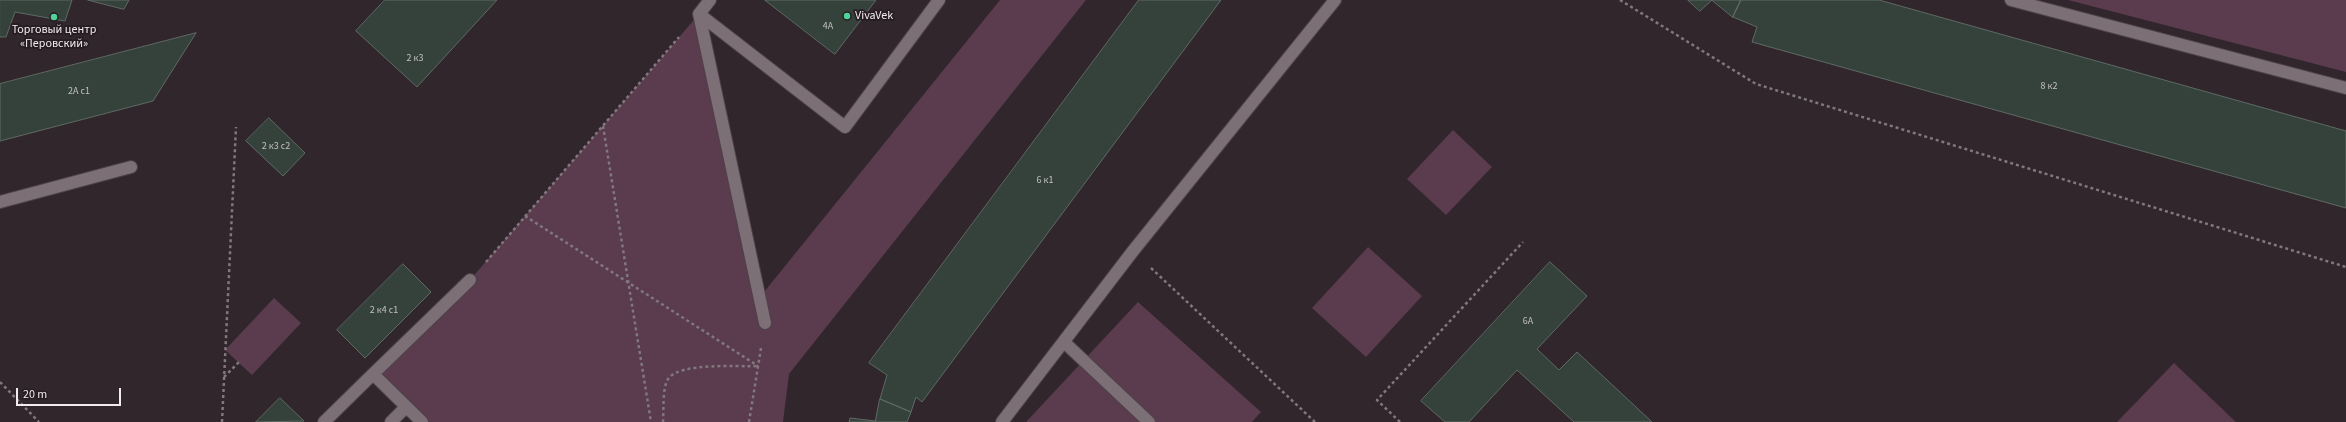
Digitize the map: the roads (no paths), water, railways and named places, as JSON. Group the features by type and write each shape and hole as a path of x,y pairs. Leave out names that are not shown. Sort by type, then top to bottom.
{"lane":[{"path":"699,14 710,0"},
{"path":"699,14 845,127 939,0"},
{"path":"1002,422 1133,251 1335,0"},
{"path":"2011,0 2346,88"},
{"path":"699,14 766,324"},
{"path":"0,202 131,167"},
{"path":"324,422 470,280"},
{"path":"1064,342 1149,422"},
{"path":"373,374 422,422"},
{"path":"391,422 406,407"}],"place":[{"name":"VivaVek","path":"847,16"},
{"name":"Торговый центр «Перовский»","path":"54,17"}]}
